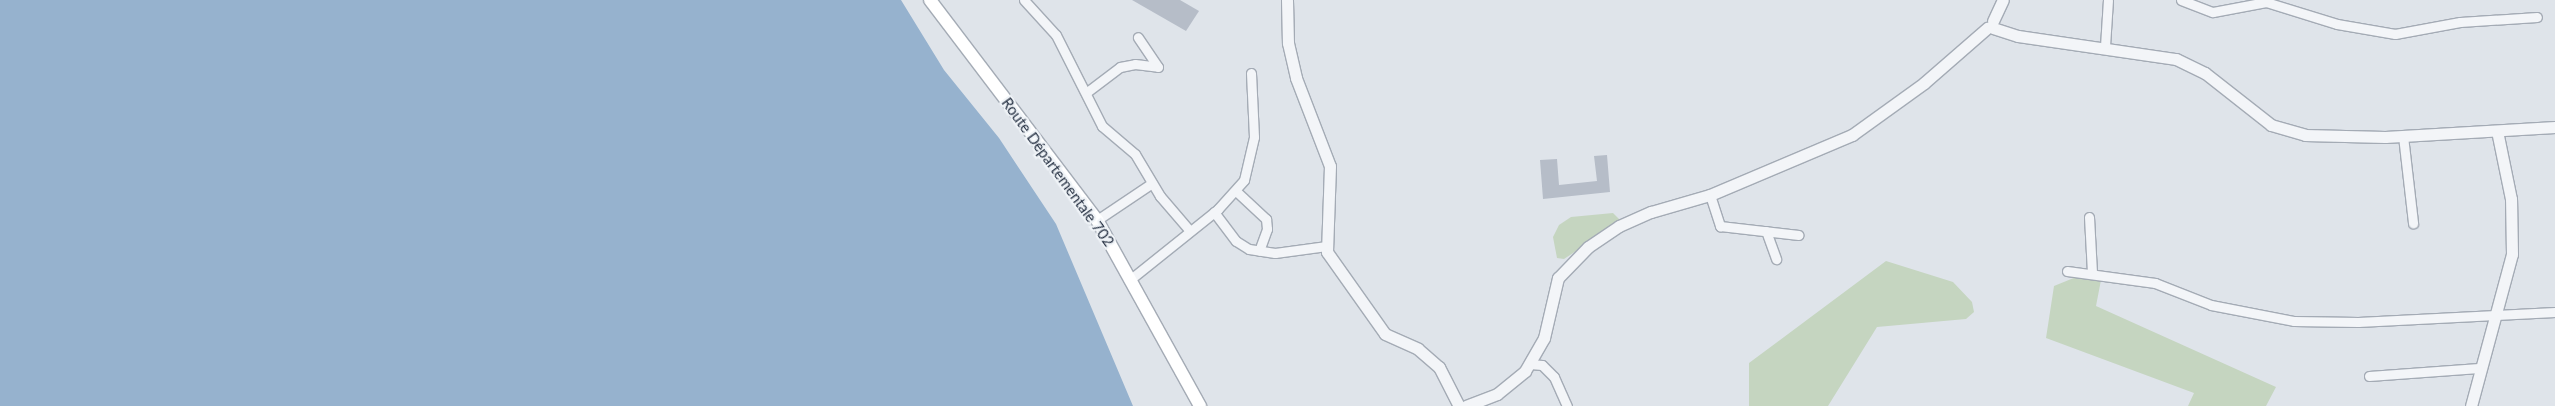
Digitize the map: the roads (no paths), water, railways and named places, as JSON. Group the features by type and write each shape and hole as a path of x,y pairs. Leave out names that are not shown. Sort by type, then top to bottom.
{"main road":[{"name":"Route Départementale 702","path":"930,0 1097,220 1132,278 1200,406"}],"street":[{"path":"1024,0 1056,35 1087,92 1102,126 1135,154 1152,183 1190,231"},
{"path":"1287,0 1288,44 1296,78 1330,166 1327,246 1336,268 1385,334 1418,349 1439,367 1459,406"},
{"path":"1466,406 1497,394 1530,364 1544,338 1558,278 1570,263 1618,226 1651,212 1710,195 1858,132 1959,56 1991,26 2003,0"},
{"path":"2105,46 2108,0"},
{"path":"2181,0 2213,12 2266,2 2337,24 2395,34 2460,22 2537,17"},
{"path":"1991,26 2018,36 2153,53 2192,65 2254,115 2291,132 2329,137 2403,136 2555,127"},
{"path":"1087,92 1120,67 1135,64 1158,67 1138,37"},
{"path":"1132,278 1214,212 1236,192 1244,180 1254,137 1251,73"},
{"path":"2471,406 2479,368 2499,312 2513,239 2511,199 2497,131"},
{"path":"2403,136 2413,223"},
{"path":"1097,220 1152,183"},
{"path":"1236,192 1266,219 1267,229 1259,251"},
{"path":"1710,195 1720,226 1798,236"},
{"path":"1214,212 1236,242 1259,251 1311,251 1327,246"},
{"path":"2090,217 2092,273"},
{"path":"1766,231 1776,260"},
{"path":"2067,271 2155,283 2211,305 2294,322 2358,322 2499,312 2555,312"},
{"path":"1530,364 1542,365 1554,377 1567,406"},
{"path":"2370,376 2479,368"}],"water":[{"path":"0,0 901,0 944,70 999,138 1056,224 1133,406 0,406"}]}
